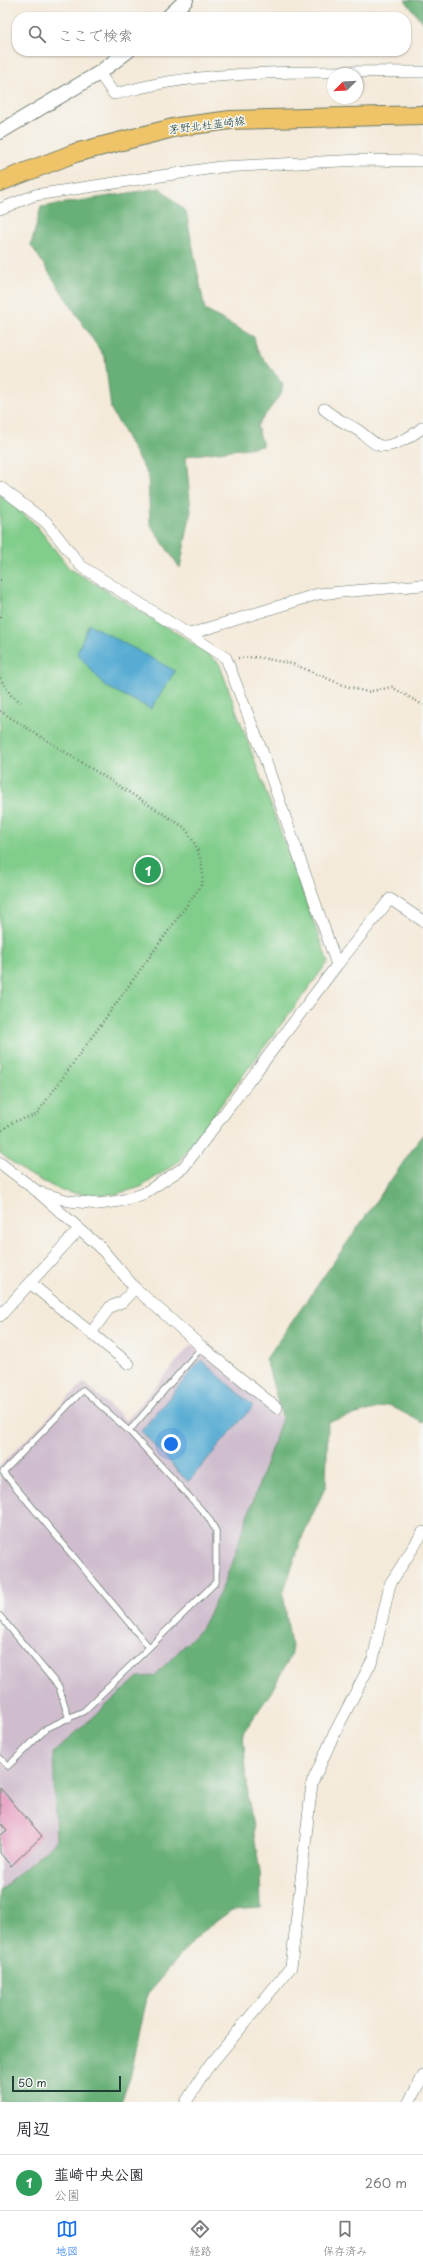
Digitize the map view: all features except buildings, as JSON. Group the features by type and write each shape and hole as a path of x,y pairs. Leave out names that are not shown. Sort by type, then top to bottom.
{"main road":[{"name":"茅野北杜韮崎線","path":"0,182 75,153 177,127 231,120 423,115"}],"street":[{"path":"172,12 182,1"},
{"path":"0,132 99,73 121,56"},
{"path":"99,73 114,94 167,82 209,78 302,72 423,72"},
{"path":"0,209 35,196 220,167 361,160 423,161"},
{"path":"324,409 338,420 356,429 379,446 388,446 413,436 423,427"},
{"path":"0,487 46,522 81,566 226,658 262,751 330,941 337,965"},
{"path":"190,634 318,594 423,585"},
{"path":"38,1192 69,1201 99,1204 120,1201 143,1194 183,1168 337,965 390,899 423,921"},
{"path":"330,941 350,950"},
{"path":"0,1163 38,1192 100,1247 135,1288 202,1347 277,1408"},
{"path":"0,1316 79,1229"},
{"path":"30,1283 129,1364"},
{"path":"90,1333 110,1307 122,1302 135,1288"},
{"path":"186,2102 206,2070 291,1967 312,1783 334,1734 373,1659 390,1584 423,1532"},
{"path":"409,2102 423,2076"}],"lane":[{"path":"129,1431 202,1347"},
{"path":"0,1758 8,1766 47,1728 84,1711 216,1582 216,1531 208,1517 129,1431 83,1390 3,1472 149,1647"},
{"path":"0,1616 59,1687 69,1719"}],"path":[{"path":"226,658 257,657 293,664 343,685 367,692 392,687 423,705"},
{"path":"0,678 11,695 21,702"},
{"path":"0,712 184,827 195,841 204,872 202,884 36,1115 13,1122 0,1132"}],"shaded area":[{"path":"191,1345 282,1418 224,1584 201,1629 154,1676 138,1677 53,1753 56,1841 0,1890 0,1466 84,1382 126,1421"}],"green space":[{"path":"405,0 423,0 423,23"},
{"path":"160,188 186,212 205,310 254,337 257,350 283,384 281,394 257,426 263,446 186,456 191,511 180,568 150,524 148,476 111,409 105,358 31,245 41,207"},
{"path":"0,494 36,525 69,568 185,638 219,663 328,962 178,1162 141,1187 116,1194 89,1195 62,1191 26,1173 0,1153"},
{"path":"423,1134 423,1423 389,1405 328,1422 326,1486 303,1535 283,1593 292,1653 270,1694 243,1733 248,1795 260,1872 261,1908 232,1910 200,1933 148,1993 130,2078 121,2102 0,2102 0,1890 56,1841 53,1753 138,1677 154,1676 201,1629 224,1584 282,1418 266,1359"}],"water":[{"path":"89,624 175,671 151,709 105,686 77,653"},
{"path":"201,1360 253,1406 188,1482 141,1431"}],"place":[{"name":"韮崎中央公園","path":"148,870"}]}
